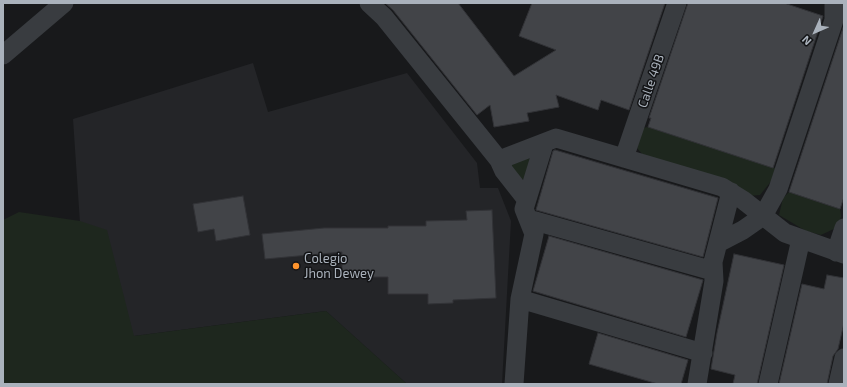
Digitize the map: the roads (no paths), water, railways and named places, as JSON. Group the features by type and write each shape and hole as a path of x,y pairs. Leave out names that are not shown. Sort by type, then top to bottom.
{"street":[{"path":"5,51 64,3"},
{"path":"369,3 384,17 499,160 504,171 526,199"},
{"name":"Calle 49B","path":"624,158 677,3"},
{"path":"718,243 743,230 763,216 778,189 834,20 833,6"},
{"path":"499,160 544,144 556,138 722,187 731,192 785,233 840,253 844,228"},
{"path":"514,384 520,299 534,234 524,209 544,144"},
{"path":"697,384 714,281 713,262 731,192"},
{"path":"528,219 713,271"},
{"path":"768,384 801,239"},
{"path":"520,299 703,353"},
{"path":"838,384 844,358"}],"place":[{"name":"Colegio Jhon Dewey","path":"296,266"}]}
